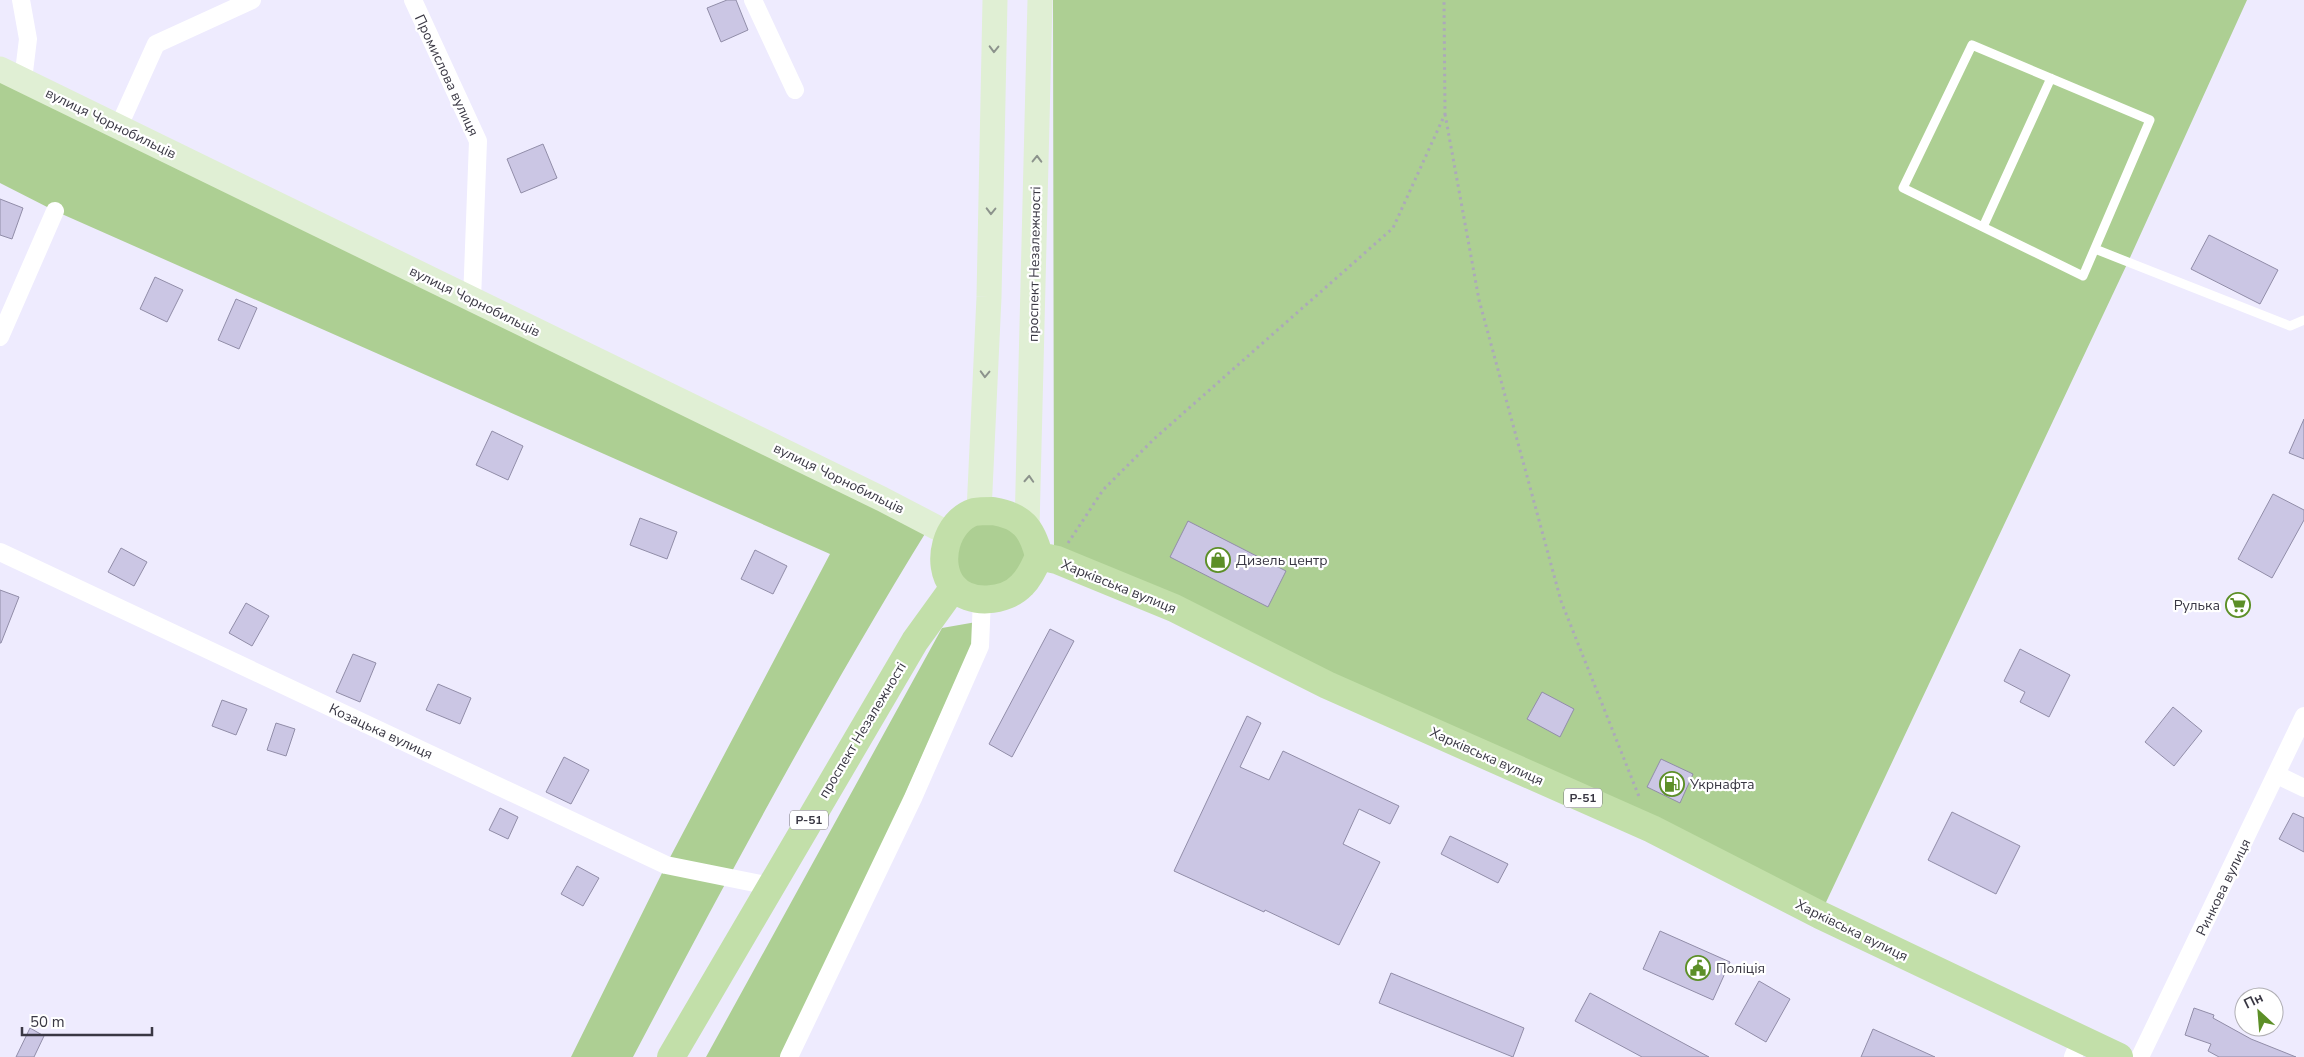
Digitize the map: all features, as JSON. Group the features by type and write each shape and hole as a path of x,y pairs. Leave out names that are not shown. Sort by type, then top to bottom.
{"main road":[{"path":"993,511 1008,514 1021,520 1027,528 1048,558 1022,586 1010,594 991,600 973,598 954,588 946,574 944,556 949,534 960,521 974,512 993,511"},
{"name":"Харківська вулиця","path":"1048,558 1174,608 1327,685 1652,829 2076,1048 2119,1057"},
{"name":"проспект Незалежності","path":"671,1057 915,642 954,588"}],"street":[{"path":"21,0 28,40 23,80"},
{"path":"119,126 156,44 252,0"},
{"name":"Промислова вулиця","path":"413,0 478,141 472,300"},
{"path":"753,0 795,90"},
{"path":"979,512 989,297 995,0"},
{"name":"проспект Незалежності","path":"1027,528 1040,0"},
{"name":"вулиця Чорнобильців","path":"0,69 874,495 949,534"},
{"path":"0,337 56,211"},
{"name":"Козацька вулиця","path":"0,552 666,864 770,886"},
{"path":"789,1057 913,798 980,646 982,599"},
{"name":"Ринкова вулиця","path":"2140,1057 2304,716"},
{"path":"2277,775 2304,788"}],"lane":[{"path":"1972,45 2150,120 2083,276 1983,227 1903,188 1972,45"},
{"path":"1983,227 2051,78"},
{"path":"2095,249 2290,326 2304,320"}],"path":[{"path":"1444,0 1445,114 1479,300 1561,601 1652,829"},
{"path":"1048,558 1103,490 1154,439 1393,228 1445,114"}],"green space":[{"path":"1053,0 2247,0 2128,262 1820,915 1054,559"},
{"path":"0,69 931,524 815,721 633,1057 571,1057 666,865 830,554 55,211 0,183"},
{"path":"974,512 1035,540 1022,586 961,592 949,534"},
{"path":"982,621 789,1057 706,1057 942,628"}],"building":[{"path":"727,0 736,0 748,30 721,42 707,8"},
{"path":"543,144 557,178 521,193 507,159"},
{"path":"0,199 23,208 12,239 0,235"},
{"path":"2209,235 2278,270 2260,304 2191,269"},
{"path":"155,277 183,290 167,322 140,309"},
{"path":"236,299 257,308 239,349 218,340"},
{"path":"2304,419 2304,459 2289,453"},
{"path":"492,431 523,446 508,480 476,465"},
{"path":"2273,494 2304,510 2304,520 2272,578 2238,559"},
{"path":"640,518 677,532 667,559 630,545"},
{"path":"1188,521 1286,571 1268,607 1170,557"},
{"path":"121,548 147,562 134,586 108,572"},
{"path":"755,550 787,566 773,594 741,579"},
{"path":"0,590 19,597 1,643 0,643"},
{"path":"246,603 269,616 252,646 229,633"},
{"path":"1050,629 1074,641 1012,757 989,744"},
{"path":"2020,649 2070,675 2049,717 2020,702 2025,692 2004,681"},
{"path":"353,654 376,663 360,702 336,692"},
{"path":"438,684 471,698 460,724 426,710"},
{"path":"1542,692 1574,709 1560,737 1527,719"},
{"path":"222,700 247,709 236,735 212,726"},
{"path":"2173,707 2202,731 2174,766 2145,742"},
{"path":"1247,716 1261,723 1240,767 1269,780 1283,751 1399,806 1390,824 1359,809 1343,844 1380,862 1339,945 1265,910 1264,912 1174,871"},
{"path":"276,723 295,729 286,756 267,750"},
{"path":"564,757 589,770 571,804 546,792"},
{"path":"1661,759 1693,774 1680,803 1647,787"},
{"path":"500,808 518,817 508,839 489,830"},
{"path":"1952,812 2020,846 1996,894 1928,860"},
{"path":"2293,813 2304,818 2304,852 2279,839"},
{"path":"1450,836 1508,864 1498,883 1441,854"},
{"path":"577,866 599,878 583,906 561,894"},
{"path":"1660,931 1730,962 1713,1000 1643,969"},
{"path":"1391,973 1524,1028 1513,1057 1379,1003"},
{"path":"1759,981 1790,999 1766,1042 1735,1024"},
{"path":"1590,993 1709,1057 1642,1057 1575,1021"},
{"path":"2194,1008 2214,1015 2213,1018 2234,1030 2234,1037 2247,1037 2296,1057 2219,1057 2208,1051 2211,1044 2185,1035"},
{"path":"30,1028 44,1036 34,1057 16,1057"},
{"path":"1873,1029 1935,1057 1861,1057"}],"place":[{"name":"Дизель центр","path":"1218,560"},
{"name":"Рулька","path":"2238,605"},
{"name":"Укрнафта","path":"1672,784"},
{"name":"Поліція","path":"1698,968"}]}
